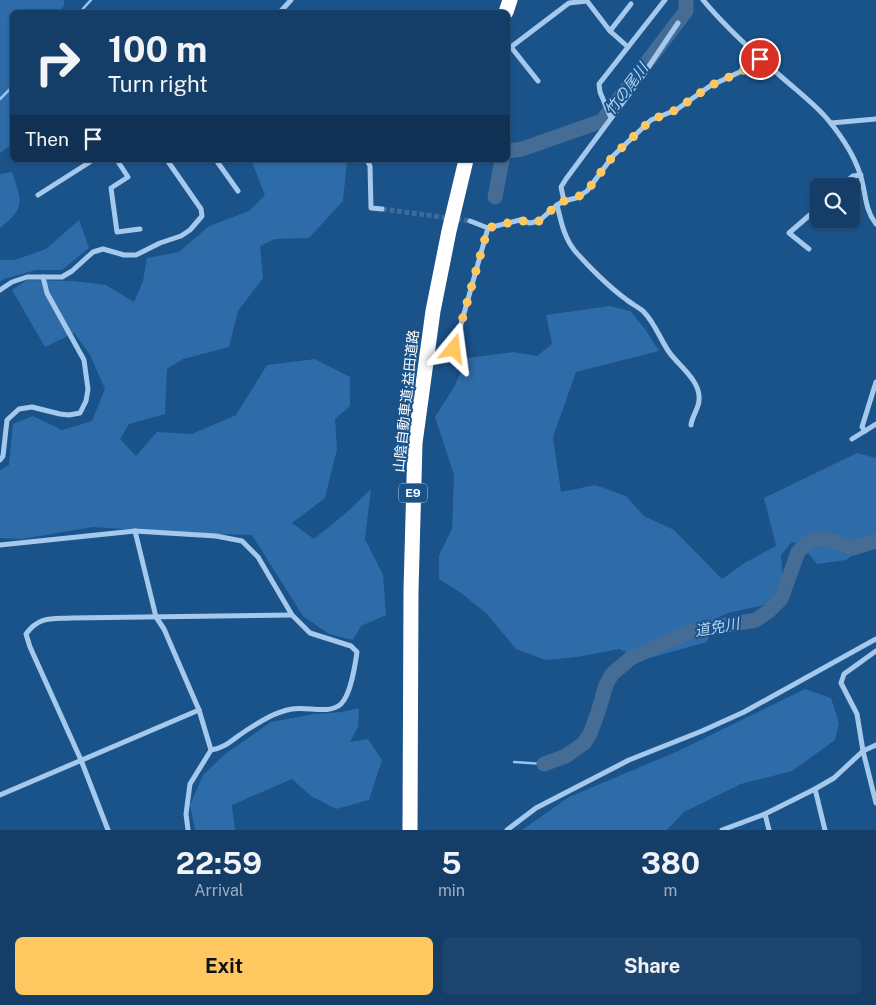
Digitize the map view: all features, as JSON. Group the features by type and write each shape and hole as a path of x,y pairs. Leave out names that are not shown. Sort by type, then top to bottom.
{"highway":[{"name":"山陰自動車道;益田道路","path":"410,830 412,553 415,443 433,310 466,162"}],"street":[{"path":"282,10 291,0"},
{"path":"611,118 600,92 599,84 665,0"},
{"path":"703,0 760,59 817,109 830,123 852,154 861,175 866,202 872,219 876,224"},
{"path":"538,81 511,47 569,2 587,1 610,31 628,47"},
{"path":"610,31 631,4"},
{"path":"564,201 561,187 566,179 678,24"},
{"path":"470,221 488,228 520,220 530,223 539,221 557,205 576,198 587,191 613,156 651,120 676,110 710,86 744,70 760,59"},
{"path":"830,123 876,118"},
{"path":"38,196 90,162"},
{"path":"118,162 128,177 112,188 117,232 140,228"},
{"path":"0,290 12,282 27,276 62,277 72,271 92,252 103,249 124,255 136,255 160,243 181,236 190,230 202,216 201,209 168,162"},
{"path":"217,162 238,191"},
{"path":"368,162 370,166 371,208 382,209"},
{"path":"851,178 861,175"},
{"path":"557,205 567,239 575,250 620,294 642,310 656,327 669,352 698,389 700,400 691,424"},
{"path":"809,249 789,233 810,215"},
{"path":"454,349 488,228"},
{"path":"0,460 3,456 7,420 19,409 32,407 69,415 80,413 86,401 88,389 84,360 48,293 43,277"},
{"path":"865,431 862,427 876,382"},
{"path":"852,439 876,424"},
{"path":"135,531 156,617 164,629 199,710 211,750 190,784 186,814 188,830"},
{"path":"0,544 135,531 216,536 242,541 258,557 292,615 310,633 351,646 357,652 346,697 341,705 331,709 294,708 272,715 221,749 211,750"},
{"path":"108,830 81,760 30,646 26,634 33,625 44,619 292,615"},
{"path":"507,830 536,808 628,760 744,712 876,639"},
{"path":"876,652 844,674 842,683 856,714 876,803"},
{"path":"0,795 199,710"},
{"path":"722,830 765,814 815,789 834,778 863,751 876,745"},
{"path":"815,789 825,830"},
{"path":"765,814 769,830"}],"shaded area":[{"path":"0,0 64,0 64,6 61,10 10,10 10,144 0,153"},
{"path":"252,162 347,162 343,201 309,238 275,239 260,246 263,278 238,311 229,347 183,359 167,369 165,414 129,424 120,439 136,456 157,432 192,434 236,415 267,365 315,359 350,377 350,406 335,419 337,449 325,498 292,523 314,539 346,513 371,489 365,539 383,575 386,615 361,626 353,640 329,634 303,616 252,535 93,527 22,539 0,538 0,470 9,465 13,424 33,416 62,430 92,421 105,389 90,355 74,333 45,347 12,290 27,280 74,281 106,285 134,302 143,281 147,258 179,252 209,226 249,211 265,195"},
{"path":"12,172 20,203 15,214 0,228 0,174"},
{"path":"79,220 89,248 62,270 36,270 4,279 0,282 0,260 15,260 46,249"},
{"path":"610,306 630,311 645,329 659,351 576,372 553,437 561,492 595,485 626,496 644,516 674,530 722,579 746,562 776,546 764,498 857,453 876,458 876,537 846,560 817,564 801,545 792,542 781,555 783,582 768,604 728,613 715,619 707,642 642,660 619,649 577,657 545,660 516,649 486,613 461,593 439,579 439,555 452,529 454,475 435,417 454,387 467,358 513,352 537,356 552,344 546,315"},
{"path":"805,689 831,698 839,723 835,740 792,771 741,784 684,812 667,830 522,830 569,797 676,752"},
{"path":"359,708 358,727 350,742 368,739 382,760 369,800 336,809 311,796 292,779 232,805 235,830 195,830 190,805 203,775 225,754 271,722"}],"waterway":[{"path":"82,10 91,0"},
{"name":"竹の尾川","path":"510,151 522,149 602,121 686,11 686,0"},
{"path":"0,99 10,89"},
{"name":"竹の尾川","path":"495,197 502,162"},
{"name":"道免川","path":"544,764 566,756 584,743 590,734 606,685 612,674 631,658 692,631 756,620 781,599 798,552 809,541 827,539 853,548 876,541"},
{"path":"514,762 544,764"}],"tunnel":[{"path":"382,209 470,221"}],"route":[{"path":"454,349 488,228 520,220 530,223 539,221 557,205 576,198 587,191 613,156 651,120 676,110 710,86 744,70 760,59"}]}
